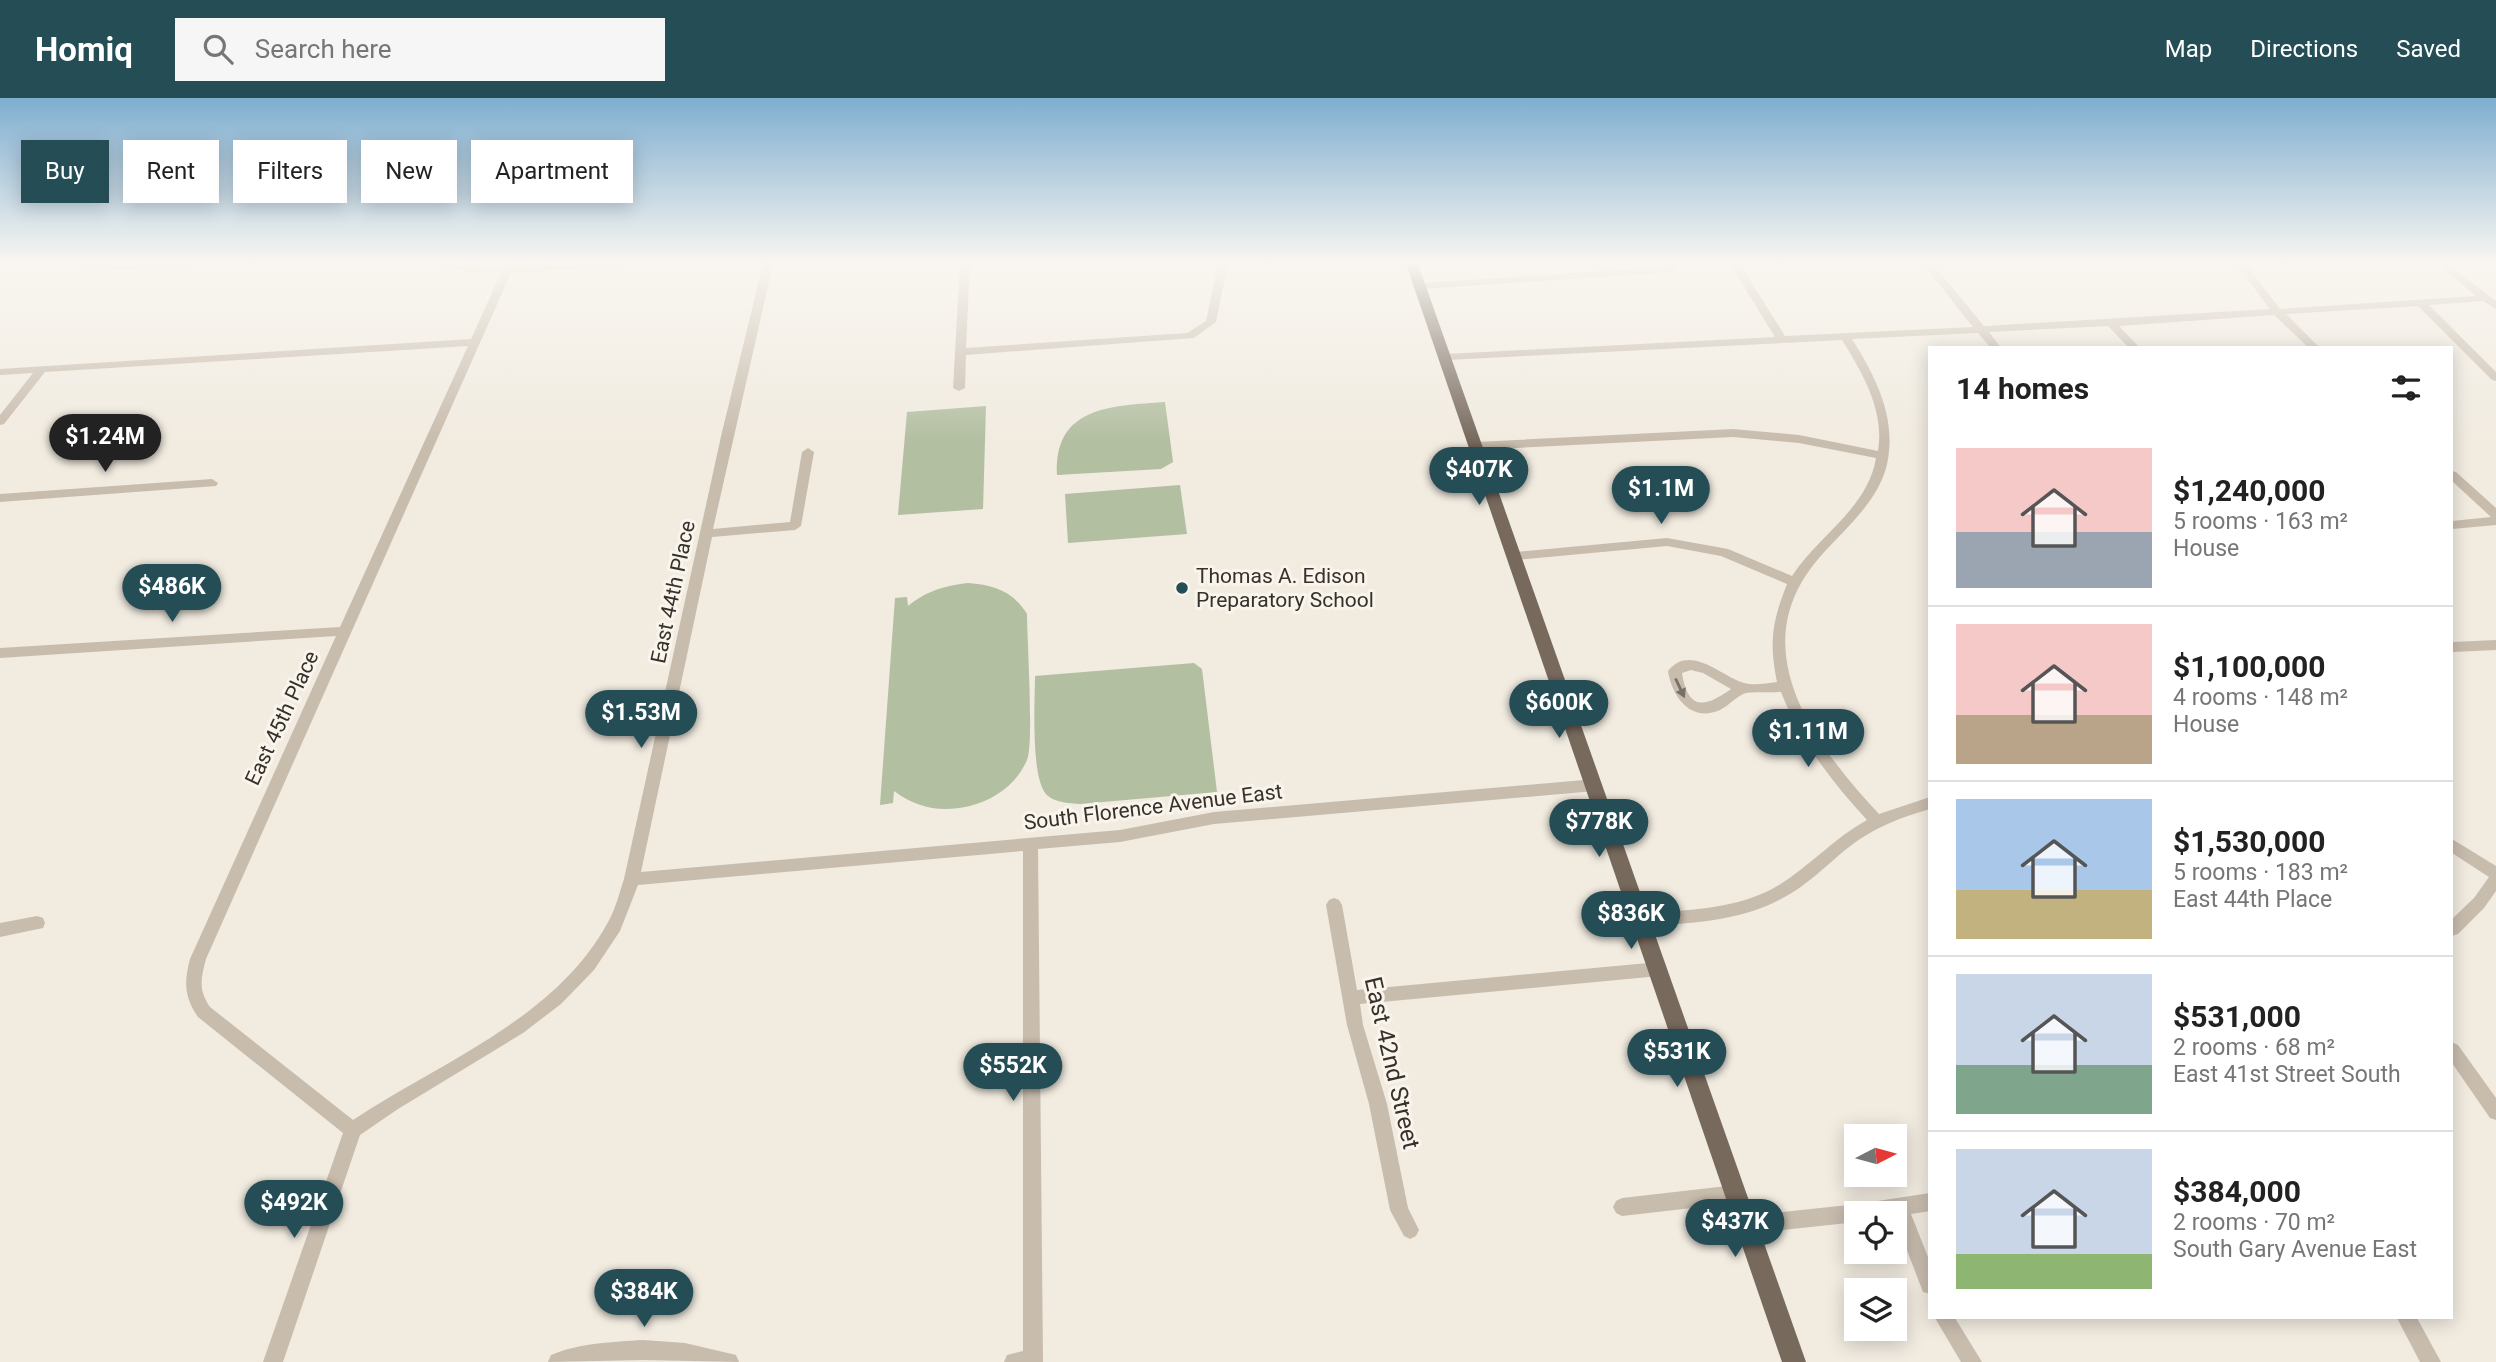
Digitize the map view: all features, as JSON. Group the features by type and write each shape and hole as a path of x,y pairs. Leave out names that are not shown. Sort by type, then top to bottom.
{"main road":[{"path":"1434,323 1794,1362"}],"street":[{"name":"East 45th Place","path":"353,1130 204,1012 193,997 192,983 198,959 483,323"},
{"name":"East 44th Place","path":"353,1130 501,1041 550,1005 594,960 612,933 632,878 653,770 708,533 727,432 754,323"},
{"path":"959,388 963,323"},
{"path":"962,352 1177,338 1200,333 1210,323"},
{"path":"1771,323 1782,340"},
{"path":"1976,323 1994,346"},
{"path":"1446,357 2111,323 2133,346"},
{"path":"2289,323 2313,346"},
{"path":"2441,323 2496,378"},
{"path":"1845,337 1869,373 1878,398 1885,424 1883,456 1877,477 1863,501 1795,582 1786,603 1780,655 1785,687 1813,745 1846,789 1877,822"},
{"path":"0,372 475,342"},
{"path":"0,422 42,369"},
{"path":"1478,446 1733,433 1799,439 1883,456"},
{"path":"708,533 795,526 808,452"},
{"path":"2453,476 2496,515"},
{"path":"0,498 212,483"},
{"path":"2453,525 2496,522"},
{"path":"1515,556 1668,542 1724,552 1795,582"},
{"path":"0,653 346,631"},
{"path":"2453,648 2496,645"},
{"path":"1742,688 1785,687"},
{"name":"South Florence Avenue East","path":"632,878 1120,836 1214,818 1595,785"},
{"path":"1642,920 1723,912 1764,900 1798,881 1855,834 1877,822 1928,804"},
{"path":"1027,1361 1030,843"},
{"path":"2453,846 2496,874"},
{"path":"2453,928 2479,903 2496,879"},
{"name":"East 42nd Street","path":"1334,905 1350,999 1378,1104 1399,1210 1410,1230"},
{"path":"0,930 37,923"},
{"path":"1350,999 1659,969"},
{"path":"2453,1051 2496,1112"},
{"path":"273,1362 353,1130"},
{"path":"1622,1207 1736,1194"},
{"path":"1907,1207 1928,1202"},
{"path":"1746,1225 1844,1214"},
{"path":"1907,1226 1928,1280"},
{"path":"1945,1319 1972,1362"},
{"path":"2407,1319 2431,1362"},
{"path":"558,1362 629,1350 667,1348 729,1362"}],"green space":[{"path":"1165,402 1173,462 1161,469 1057,475 1059,452 1065,435 1076,423 1090,414 1106,409"},
{"path":"986,406 983,509 898,515 907,412"},
{"path":"1180,485 1187,534 1068,543 1065,494"},
{"path":"968,583 986,585 1002,591 1016,600 1027,614 1030,713 1027,760 1017,777 1004,790 970,806 930,808 912,802 894,791 893,803 880,805 895,598 907,597 908,606 936,590"},
{"path":"1194,663 1202,669 1217,792 1080,804 1059,801 1048,796 1042,788 1036,758 1035,676"}],"place":[{"name":"Thomas A. Edison Preparatory School","path":"1182,588"}]}
